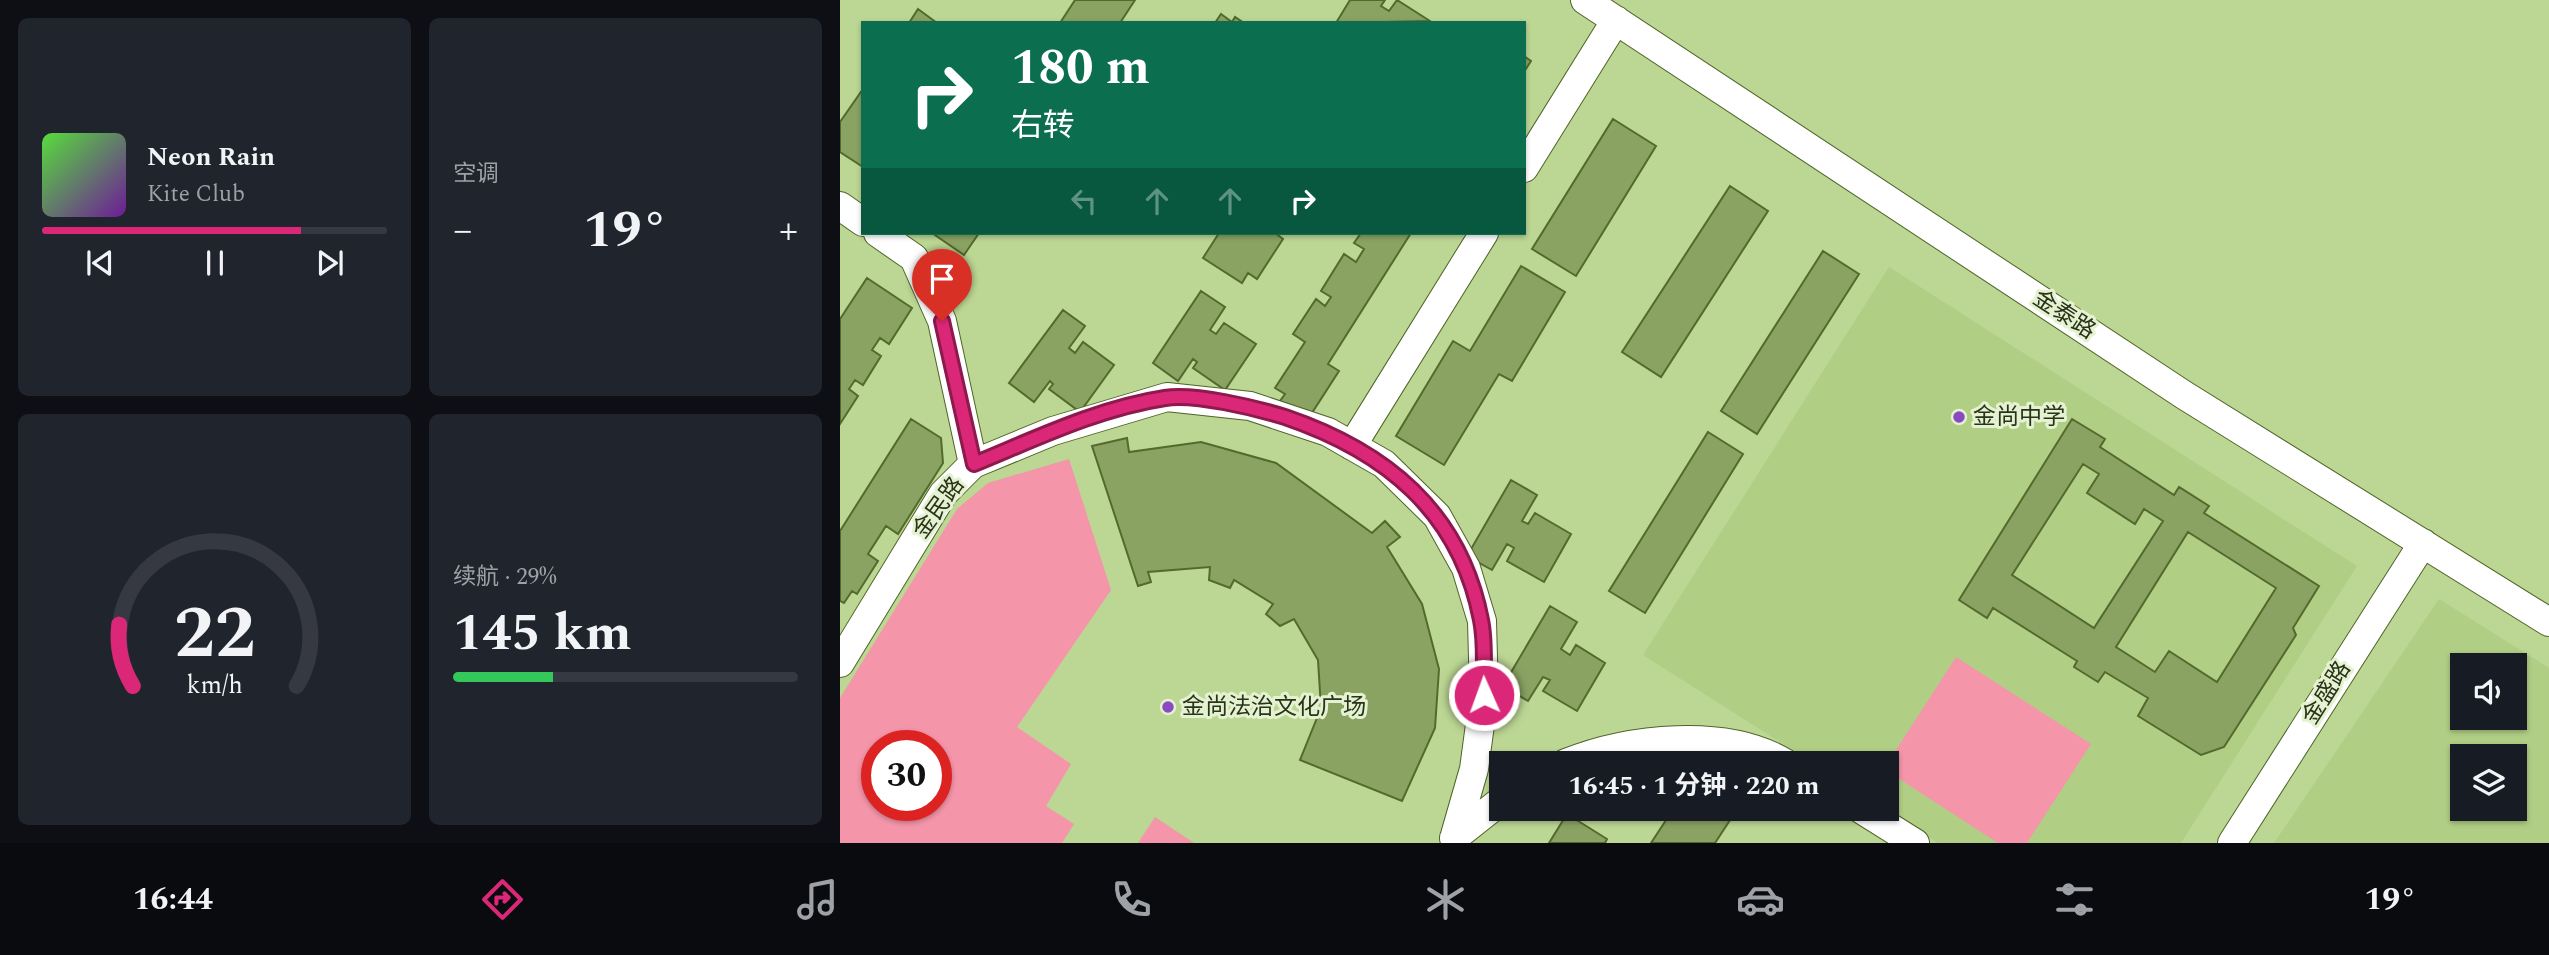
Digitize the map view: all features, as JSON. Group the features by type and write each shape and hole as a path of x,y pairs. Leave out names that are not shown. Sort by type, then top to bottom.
{"street":[{"name":"金泰路","path":"1585,0 2184,395 2549,622"},
{"path":"1526,165 1616,20"},
{"path":"840,206 861,221"},
{"path":"880,235 914,258 942,321 974,464"},
{"path":"1352,446 1483,235"},
{"name":"金民路","path":"840,663 943,494 974,464 1064,427 1167,397 1250,406 1328,432 1384,464 1437,516 1466,568 1482,621 1484,695 1474,769 1453,839"},
{"name":"金盛路","path":"2232,843 2423,543"},
{"path":"1606,751 1633,743 1710,740 1753,751"},
{"name":"金民路","path":"1453,839 1489,810"},
{"path":"1880,821 1915,843"}],"shaded area":[{"name":"金尚中学","path":"1889,267 2357,566 2181,843 1938,843 1899,818 1899,751 1794,751 1643,655"},
{"path":"1069,459 1111,590 1017,727 1071,764 1046,806 1074,824 1062,843 840,843 840,698 957,509 988,483"},
{"path":"2439,599 2525,653 2450,653 2450,730 2527,730 2527,654 2549,668 2549,843 2274,843"},
{"path":"1956,657 2091,744 2027,843 1998,843 1899,779 1899,751 1895,751"},
{"path":"1155,817 1194,843 1138,843"}],"building":[{"path":"1075,0 1135,0 1121,21 1061,21"},
{"path":"1350,0 1385,0 1381,6 1389,11 1397,0 1430,21 1337,21"},
{"path":"918,9 934,21 910,21"},
{"path":"1221,14 1231,21 1216,21"},
{"path":"861,92 861,166 840,152 840,122"},
{"path":"1613,119 1656,146 1576,276 1532,249"},
{"path":"1730,186 1768,211 1661,377 1622,352"},
{"path":"935,235 978,235 964,255"},
{"path":"1218,235 1278,235 1283,239 1257,279 1248,273 1242,283 1203,258"},
{"path":"1360,235 1410,235 1328,364 1339,371 1308,419 1280,401 1285,394 1275,388 1305,342 1293,334 1316,299 1325,306 1331,297 1321,291 1344,254 1356,262 1364,249 1354,243"},
{"path":"1823,251 1859,274 1757,434 1721,411"},
{"path":"1521,266 1565,292 1512,381 1499,374 1444,465 1396,436 1453,341 1470,351"},
{"path":"867,278 912,308 889,344 880,338 872,350 881,356 863,385 855,380 849,389 858,396 840,424 840,319"},
{"path":"1201,291 1225,307 1210,330 1216,334 1224,323 1256,344 1225,390 1193,368 1197,362 1193,359 1178,381 1153,363"},
{"path":"1063,310 1085,326 1069,348 1075,353 1083,342 1114,365 1080,412 1049,389 1053,384 1050,381 1034,402 1009,383"},
{"path":"911,419 941,438 943,463 898,534 886,526 868,554 878,561 857,594 852,591 844,603 840,601 840,531"},
{"path":"2072,419 2105,439 2100,447 2174,495 2179,487 2209,506 2204,513 2319,586 2293,628 2296,635 2224,747 2201,755 2138,716 2148,698 2105,672 2098,682 2074,667 2077,661 1993,608 1987,618 1959,600","holes":["2083,464 2099,474 2087,493 2135,524 2144,509 2163,521 2094,628 2012,575","2188,532 2276,588 2217,682 2169,651 2155,672 2116,647"]},
{"path":"1708,432 1743,454 1645,613 1609,591"},
{"path":"1127,438 1129,452 1201,442 1276,463 1372,533 1385,521 1400,537 1387,547 1422,604 1439,669 1435,728 1402,801 1300,760 1321,708 1318,660 1294,619 1280,626 1266,614 1273,604 1234,580 1230,588 1209,580 1210,567 1148,572 1151,582 1138,586 1092,446"},
{"path":"1511,480 1537,495 1522,521 1528,524 1535,513 1571,534 1544,582 1507,561 1514,548 1507,544 1492,570 1467,556"},
{"path":"1550,606 1577,622 1561,649 1570,655 1576,645 1605,663 1577,711 1543,691 1550,680 1543,677 1528,701 1503,686"},
{"path":"1563,821 1578,821 1607,839 1605,843 1549,843"},
{"path":"1665,821 1729,821 1715,843 1651,843"}],"place":[{"name":"金尚中学","path":"1959,417"},
{"name":"金尚法治文化广场","path":"1168,707"}],"route":[{"path":"942,321 974,464 1053,431 1167,397 1250,406 1328,432 1384,464 1437,516 1466,568 1482,621 1484,695"}]}
